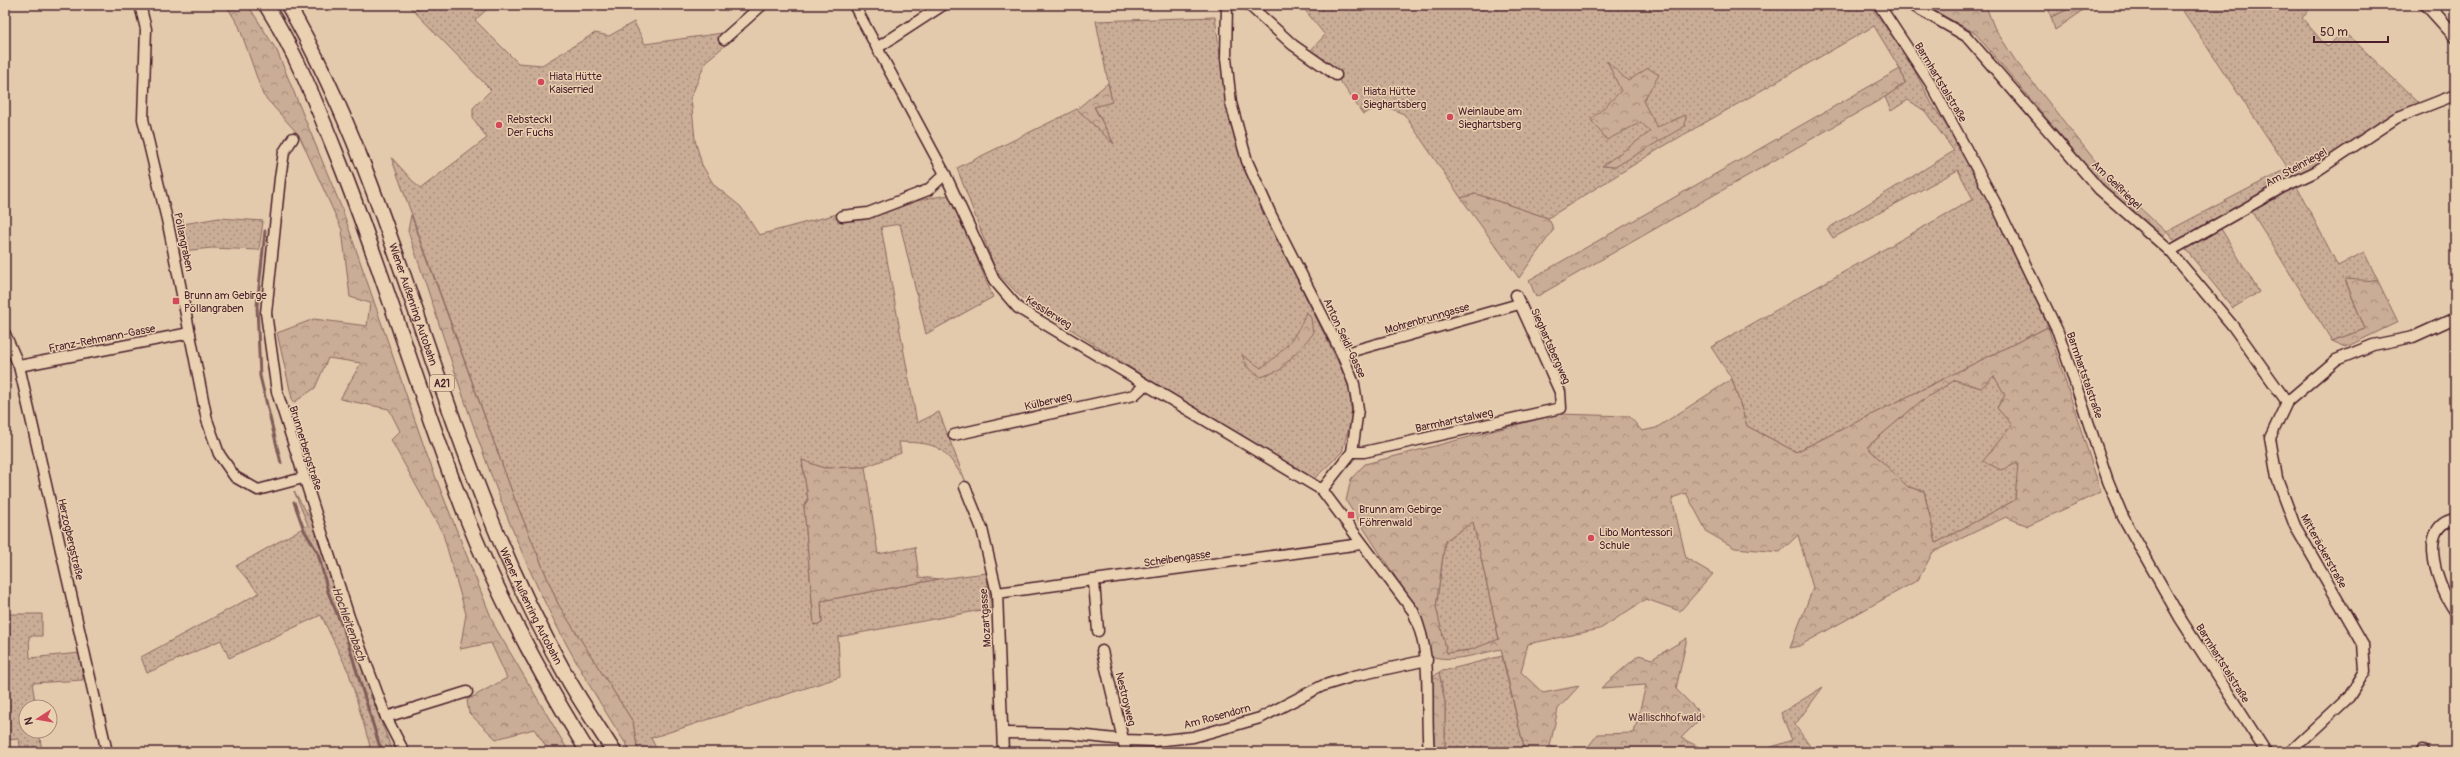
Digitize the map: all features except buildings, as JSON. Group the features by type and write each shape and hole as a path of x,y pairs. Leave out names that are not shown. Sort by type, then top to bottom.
{"highway":[{"name":"Wiener Außenring Autobahn","path":"266,5 316,104 357,204 466,515 506,608 549,690 588,752"},
{"name":"Wiener Außenring Autobahn","path":"288,5 335,97 376,198 492,522 526,600 568,681 614,752"}],"main road":[{"path":"2427,5 2455,36"}],"street":[{"name":"Pöllangraben","path":"140,5 146,29 144,119 168,224 207,420 219,454 235,477 258,490 303,478"},
{"path":"724,40 762,5"},
{"name":"Kesslerweg","path":"854,5 945,174 994,280 1018,308 1322,490"},
{"path":"877,48 943,5"},
{"name":"Anton Seidl-Gasse","path":"1227,5 1226,58 1232,103 1247,160 1271,215 1342,354 1354,384 1358,409 1352,452"},
{"path":"1249,5 1293,45 1336,75"},
{"name":"Barmhartstalstraße","path":"1879,5 1935,91 1998,208 2058,332 2108,481 2123,517 2180,618 2266,752"},
{"name":"Am Geißriegel","path":"1912,5 1966,36 2099,188 2170,251 2232,325 2287,402"},
{"name":"Am Steinriegel","path":"2170,251 2283,188 2316,172 2396,118 2455,95"},
{"name":"Brunnerbergstraße","path":"293,138 284,152 266,313 276,392 349,617 386,717 404,752"},
{"path":"842,216 868,213 928,190 945,174"},
{"name":"Mohrenbrunngasse","path":"1342,354 1517,300"},
{"name":"Sieghartsbergweg","path":"1517,300 1560,392 1561,408"},
{"name":"Mitteräckerstraße","path":"2290,752 2349,697 2365,671 2362,644 2295,526 2276,478 2270,438 2287,402 2336,360 2373,345 2413,337 2455,318"},
{"name":"Franz-Rehmann-Gasse","path":"19,366 190,333"},
{"name":"Herzogbergstraße","path":"5,334 19,366 108,752"},
{"name":"Külberweg","path":"954,435 1134,395 1145,385"},
{"name":"Barmhartstalweg","path":"1352,452 1364,452 1561,408"},
{"path":"1352,452 1322,490 1361,544 1413,611 1421,631 1428,660 1429,752"},
{"name":"Mozartgasse","path":"965,487 982,529 996,594 1003,752"},
{"path":"2452,519 2441,526 2434,537 2432,556 2446,596 2455,611"},
{"name":"Scheibengasse","path":"996,594 1094,582 1361,544"},
{"path":"1094,582 1098,631"},
{"name":"Nestroyweg","path":"1102,651 1126,752"},
{"name":"Am Rosendorn","path":"1003,733 1070,734 1124,740 1154,741 1194,737 1260,718 1322,686 1354,676 1428,660"},
{"path":"386,717 467,692"}],"green space":[{"path":"226,5 248,5 277,51 342,209 428,458 495,627 569,752 550,752 534,729 496,739 469,713 467,700 507,678 491,643 460,649 466,614 443,534 391,440 400,431 389,409 340,399 361,363 328,358 315,388 293,403 277,333 314,319 367,326 370,303 350,297 342,230 299,135 263,95 239,26"},
{"path":"408,5 455,5 459,9 462,5 492,5 475,20 518,63 542,65 595,33 609,36 634,22 645,44 744,30 706,61 691,97 695,140 702,165 714,185 741,207 759,235 837,214 841,220 929,198 950,195 993,297 926,334 900,224 881,227 917,423 939,412 965,480 945,453 932,445 899,442 901,453 865,467 824,468 802,460 808,500 804,506 814,625 822,623 821,601 939,579 986,573 992,608 838,637 840,677 651,738 658,752 642,752 637,747 633,722 558,604 515,500 391,157 420,189 487,138 473,118 473,108 491,90"},
{"path":"1301,5 1869,5 1906,54 1932,104 1959,145 2010,242 2048,327 1796,452 1747,426 1732,379 1711,347 1973,199 1958,170 1833,238 1827,229 1954,151 1925,111 1908,100 1891,111 1885,97 1905,83 1900,69 1874,26 1664,146 1548,218 1476,194 1461,198 1404,114 1382,105 1363,114 1343,85 1310,51 1325,35"},
{"path":"1924,5 1991,5 1987,9 1994,27 2015,60 2112,182 2166,232 2163,238 2101,183 1975,33"},
{"path":"2047,5 2078,5 2051,17"},
{"path":"2078,5 2091,5 2055,30 2051,17"},
{"path":"2179,5 2313,5 2302,18 2327,47 2344,31 2419,103 2389,118 2294,181 2338,266 2364,252 2378,281 2345,280 2365,329 2332,341 2250,209 2220,227 2259,292 2233,308 2187,251 2166,232 2288,168"},
{"path":"1215,17 1227,109 1245,170 1271,227 1349,384 1352,417 1342,452 1313,480 1145,377 1021,297 996,271 957,168 1077,109 1113,142 1094,106 1112,102 1096,21"},
{"path":"1607,61 1628,81 1648,68 1659,75 1643,101 1657,127 1686,115 1685,126 1615,167 1602,166 1650,132 1641,122 1607,140 1591,120 1621,91"},
{"path":"1900,69 1905,83 1885,97 1536,297 1529,280"},
{"path":"1108,83 1112,102 1094,107 1114,144 1077,109"},
{"path":"1476,194 1548,218 1554,229 1519,278 1461,198"},
{"path":"411,215 515,500 558,604 633,722 637,747 642,752 631,752 602,707 562,637 527,564 510,524 479,441 408,231"},
{"path":"219,218 263,221 259,250 212,248 182,251 177,225"},
{"path":"2345,279 2378,281 2398,322 2346,347 2332,341 2365,329"},
{"path":"1306,311 1311,318 1313,334 1280,370 1261,377 1247,367 1242,355 1261,368 1275,357 1294,336"},
{"path":"2048,327 2101,492 2028,526 2006,517 1933,552 1918,580 1799,646 1790,648 1813,588 1798,535 1780,552 1735,548 1707,532 1686,493 1672,498 1686,558 1713,574 1680,611 1646,599 1600,629 1528,644 1521,672 1543,693 1579,686 1558,709 1550,746 1564,752 1525,752 1501,649 1447,659 1430,656 1422,618 1346,501 1351,479 1365,464 1558,414 1629,416 1642,431 1656,428 1732,379 1747,426 1796,452","holes":["1994,376 2005,395 1997,408 2012,425 1983,461 2001,470 2018,463 2015,500 1936,543 1924,491 1908,487 1867,447 1921,401 1955,380 1981,388","1473,522 1499,639 1470,650 1447,653 1436,607 1445,541"]},
{"path":"1994,375 2005,395 1997,408 2012,424 2019,462 2015,500 1936,543 1924,491 1908,487 1867,447 1921,401 1955,380 1981,388"},
{"path":"802,460 824,468 865,467 878,554 915,547 919,577 939,579 821,601 822,623 814,625 804,506 808,500"},
{"path":"294,491 315,526 362,663 370,694 393,752 359,752 370,746 349,673 321,615 229,658 221,640 147,673 141,657 259,593 236,566 308,525"},
{"path":"1473,521 1499,640 1470,650 1446,653 1436,607 1445,541"},
{"path":"5,614 42,614 42,636 29,636 30,658 80,653 83,680 32,683 35,699 18,699 19,739 5,740"},
{"name":"Wallischhofwald","path":"1687,638 1676,689 1703,716 1681,738 1709,752 1584,752 1598,734 1634,733 1646,685 1601,688 1639,655 1652,659"},
{"path":"1502,656 1525,752 1445,752 1445,703 1439,672"},
{"path":"1439,672 1445,703 1445,752 1435,752 1430,680"},
{"path":"1823,687 1795,725 1814,752 1757,752 1792,740 1781,713"},
{"path":"19,739 40,739 42,752 21,752"}],"waterway":[{"name":"Hochleitenbach","path":"265,231 257,306 260,376 281,463"},
{"name":"Hochleitenbach","path":"294,502 304,530 318,553 328,592 345,633 379,744 385,752"}],"place":[{"name":"Hiata Hütte Kaiserried","path":"541,82"},
{"name":"Hiata Hütte Sieghartsberg","path":"1355,97"},
{"name":"Weinlaube am Sieghartsberg","path":"1450,117"},
{"name":"Rebsteckl Der Fuchs","path":"499,125"},
{"name":"Brunn am Gebirge Pöllangraben","path":"176,301"},
{"name":"Brunn am Gebirge Föhrenwald","path":"1351,515"},
{"name":"Libo Montessori Schule","path":"1591,538"}]}
